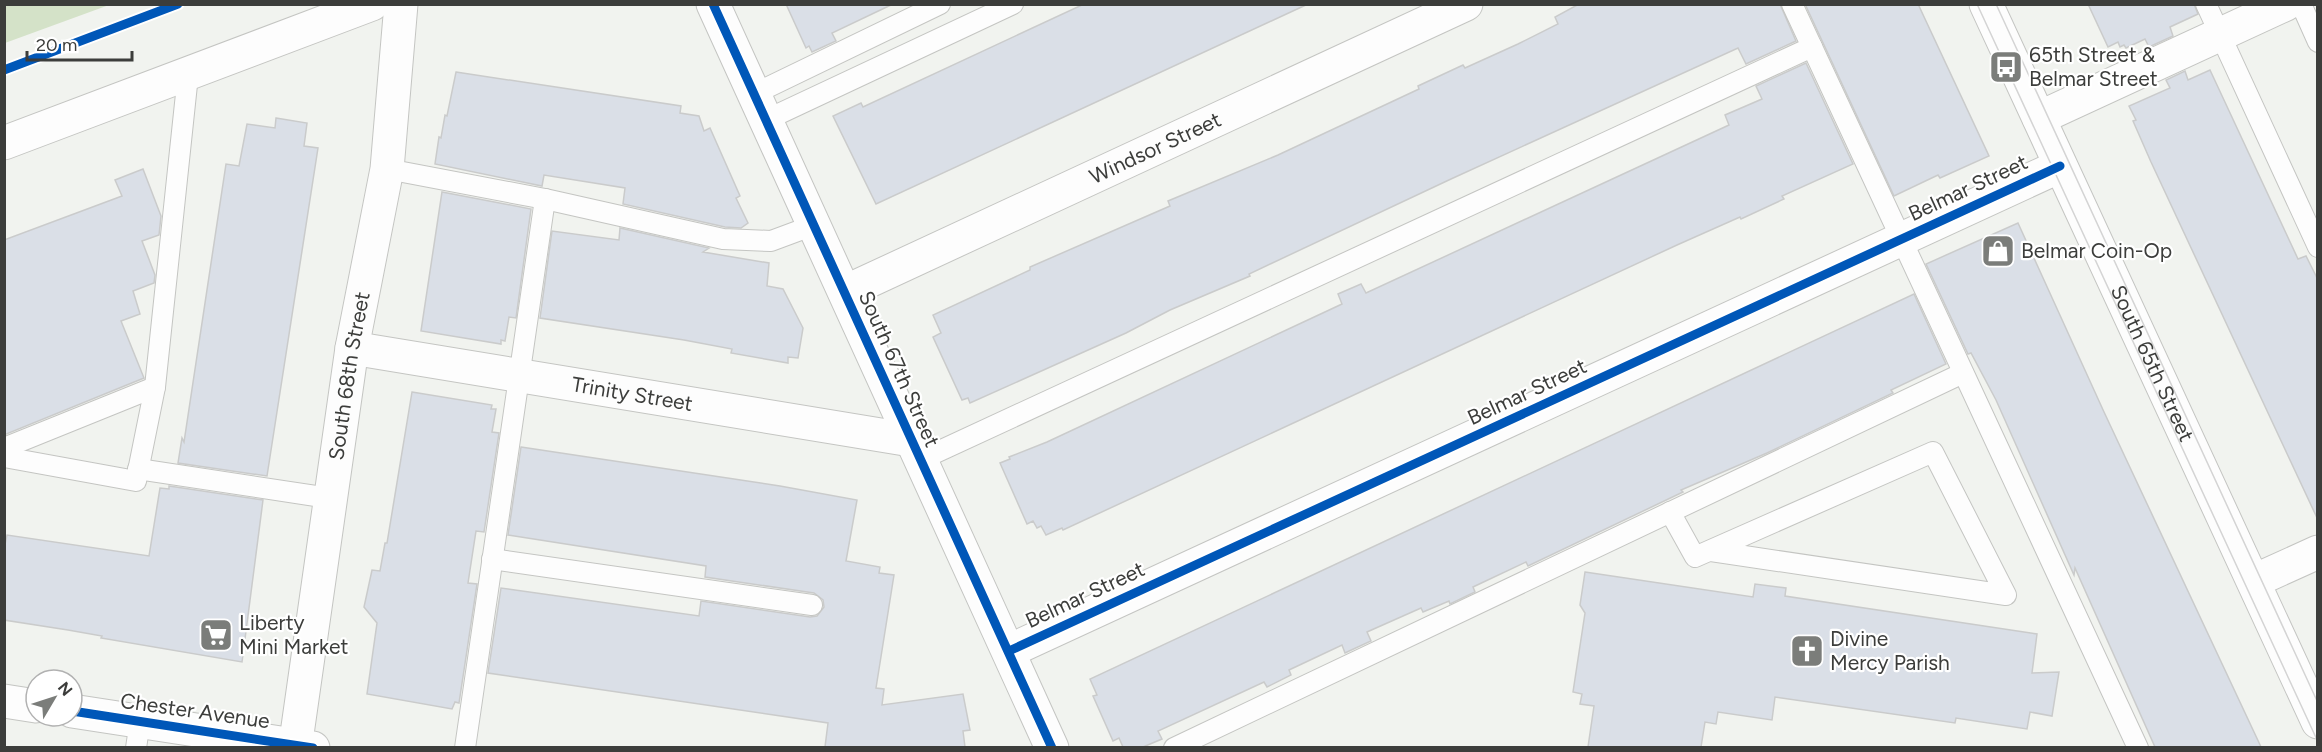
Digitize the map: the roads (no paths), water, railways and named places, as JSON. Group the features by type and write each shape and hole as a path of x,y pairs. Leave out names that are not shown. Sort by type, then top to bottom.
{"street":[{"path":"4,143 372,4"},
{"name":"South 68th Street","path":"301,746 329,498 352,348 387,170 401,4"},
{"name":"South 67th Street","path":"713,4 1052,747"},
{"name":"Windsor Street","path":"845,292 1466,4"},
{"name":"South 65th Street","path":"1986,4 2318,722"},
{"path":"2039,118 2286,4"},
{"name":"Belmar Street","path":"1009,651 2060,166"},
{"name":"Trinity Street","path":"352,348 519,376 915,450"},
{"path":"2254,581 2318,552"},
{"path":"4,701 24,704"},
{"name":"Chester Avenue","path":"84,715 138,734 301,746"}],"lane":[{"path":"760,107 940,4"},
{"path":"760,107 1013,4"},
{"path":"1792,4 2138,747"},
{"path":"2206,4 2318,247"},
{"path":"2301,4 2318,42"},
{"path":"915,450 1812,47"},
{"path":"4,457 135,481 155,387 188,75"},
{"path":"387,170 545,199 723,239 771,241 814,225"},
{"path":"465,747 545,199"},
{"path":"1174,747 1571,561 1963,373"},
{"path":"4,448 155,387"},
{"path":"1670,512 1695,557 1933,452 2006,595 1711,551"},
{"path":"138,469 329,498"},
{"path":"492,559 812,605"}],"tram line":[{"path":"1977,4 2318,742"},
{"path":"1996,4 2318,703"}],"place":[{"name":"65th Street & Belmar Street","path":"2006,67"},
{"name":"Belmar Coin-Op","path":"1998,251"},
{"name":"Liberty Mini Market","path":"216,635"},
{"name":"Divine Mercy Parish","path":"1807,651"}]}
